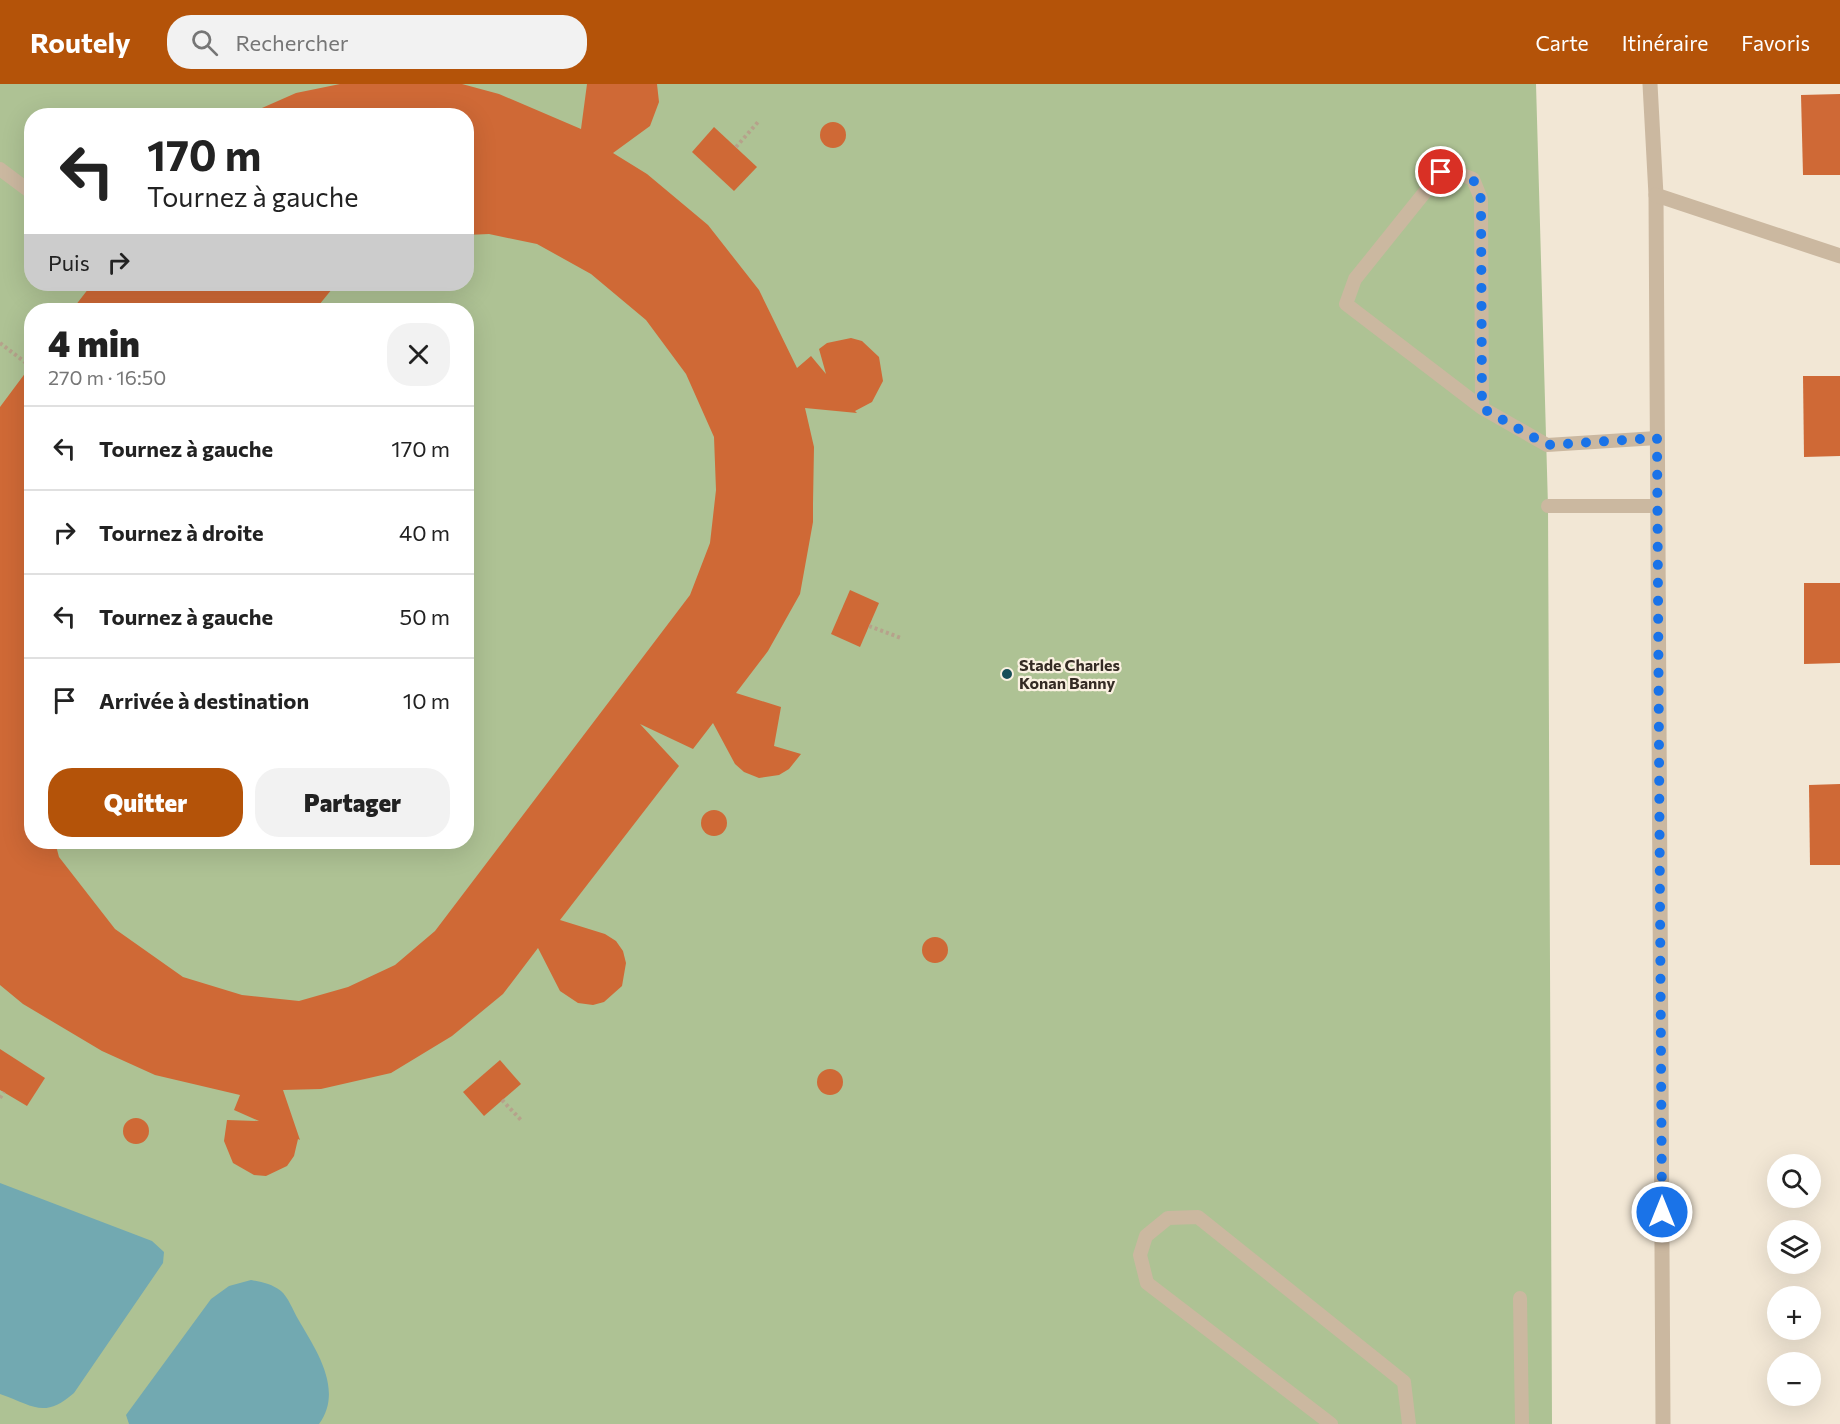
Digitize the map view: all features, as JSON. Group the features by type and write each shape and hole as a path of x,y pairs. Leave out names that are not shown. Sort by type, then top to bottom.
{"street":[{"path":"1650,84 1656,195 1663,1424"},
{"path":"1656,195 1840,256"}],"lane":[{"path":"0,169 24,187"},
{"path":"1482,408 1481,199 1473,179 1453,171 1441,172 1355,279 1346,304 1482,408 1547,445 1657,438"},
{"path":"1548,506 1657,506"},
{"path":"1331,1424 1147,1282 1140,1255 1146,1236 1168,1218 1198,1216 1404,1382 1409,1424"},
{"path":"1520,1298 1522,1424"}],"path":[{"path":"736,147 758,122"},
{"path":"0,343 24,361"},
{"path":"869,626 901,638"},
{"path":"0,1098 4,1092"},
{"path":"502,1100 521,1120"}],"green space":[{"name":"Stade Charles Konan Banny","path":"0,84 1536,84 1548,506 1552,1424 0,1424"}],"water":[{"path":"0,1183 152,1241 164,1252 163,1263 74,1393 55,1406 38,1408 0,1394"},
{"path":"251,1280 270,1285 284,1294 319,1357 325,1370 329,1398 326,1411 319,1424 129,1424 126,1415 211,1299 229,1286"}],"building":[{"path":"340,84 462,84 499,94 581,129 587,84 657,84 659,102 650,126 613,153 647,174 708,225 759,290 797,368 811,356 826,374 819,349 827,343 851,338 862,341 879,357 883,381 872,402 855,411 857,413 805,408 814,447 813,522 800,594 768,651 736,693 781,707 774,746 801,754 789,769 779,775 759,778 744,772 735,764 713,723 693,749 640,724 679,766 560,920 605,934 616,941 623,951 626,963 622,986 604,1002 593,1005 578,1003 560,991 538,948 503,994 452,1036 391,1073 321,1089 283,1090 300,1140 298,1139 294,1156 287,1166 266,1176 254,1175 233,1163 224,1141 227,1120 259,1121 234,1110 240,1095 155,1075 102,1051 23,1004 0,985 0,407 24,375 24,849 57,849 59,857 115,929 183,977 242,995 299,1001 348,987 395,965 435,931 690,595 710,543 716,490 714,437 686,374 646,320 591,274 537,244 489,234 474,235 474,108 262,108 296,93"},
{"path":"1840,94 1840,175 1803,175 1801,95"},
{"path":"833,122 842,126 846,135 842,144 833,148 824,144 820,135 824,126"},
{"path":"714,127 757,167 734,191 692,152"},
{"path":"87,291 330,291 321,303 77,303"},
{"path":"1803,376 1840,376 1840,456 1804,457"},
{"path":"1804,583 1840,583 1840,663 1804,664"},
{"path":"850,590 879,603 860,647 831,634"},
{"path":"1840,784 1840,865 1810,865 1809,785"},
{"path":"714,810 723,814 727,823 723,832 714,836 705,832 701,823 705,814"},
{"path":"935,937 944,941 948,950 944,959 935,963 926,959 922,950 926,941"},
{"path":"0,1049 45,1078 27,1106 0,1090"},
{"path":"500,1060 521,1084 484,1116 463,1092"},
{"path":"830,1069 839,1073 843,1082 839,1091 830,1095 821,1091 817,1082 821,1073"},
{"path":"136,1118 145,1122 149,1131 145,1140 136,1144 127,1140 123,1131 127,1122"}],"place":[{"name":"Stade Charles Konan Banny","path":"1007,674"}],"route":[{"path":"1441,172 1453,171 1473,179 1481,199 1482,408 1547,445 1657,438 1662,1212"}]}
